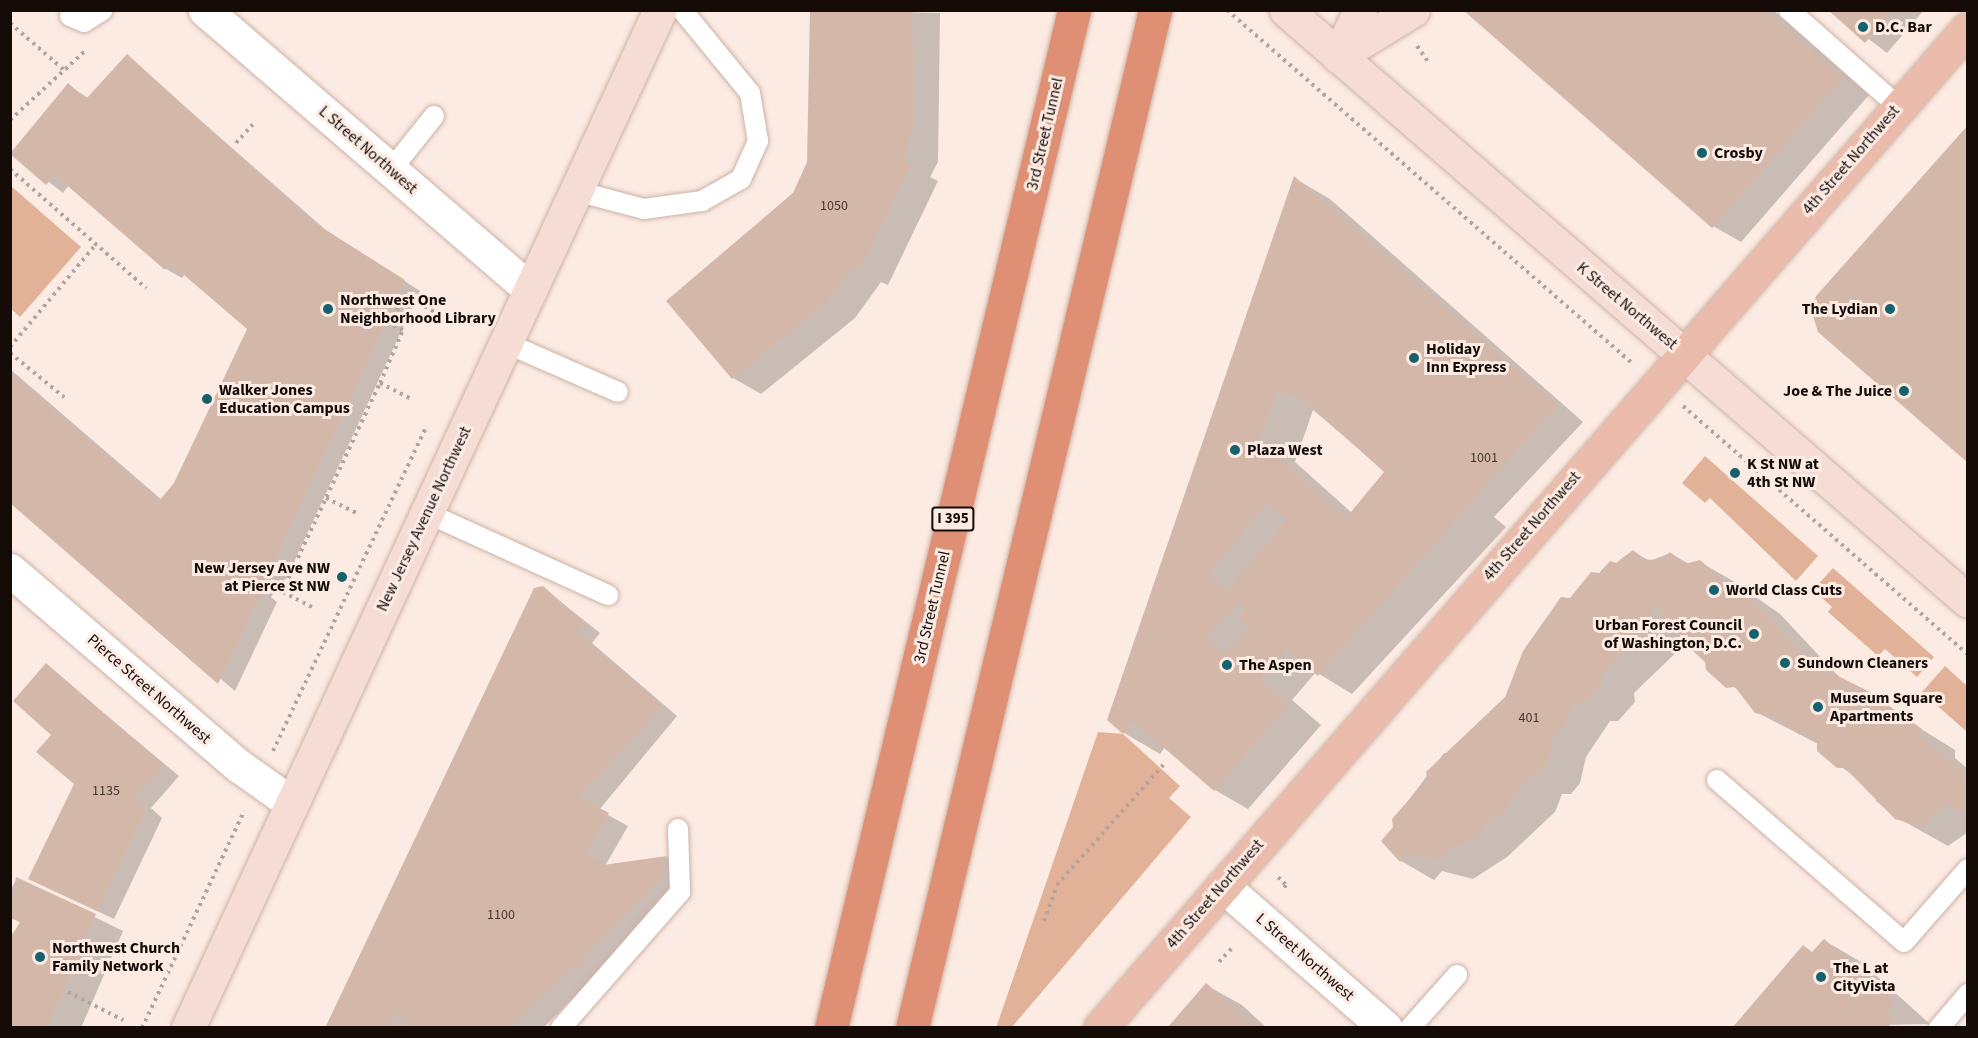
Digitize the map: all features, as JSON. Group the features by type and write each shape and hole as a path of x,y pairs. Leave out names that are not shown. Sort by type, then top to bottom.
{"highway":[{"name":"3rd Street Tunnel","path":"831,1028 1074,10"},
{"path":"912,1028 1155,10"}],"main road":[{"name":"New Jersey Avenue Northwest","path":"188,1028 660,10"},
{"name":"K Street Northwest","path":"1286,10 1968,601"},
{"path":"1338,56 1360,10"},
{"path":"1338,56 1413,25"},
{"name":"4th Street Northwest","path":"1100,1028 1681,352 1968,28"}],"street":[{"name":"L Street Northwest","path":"206,10 530,290"},
{"name":"Pierce Street Northwest","path":"10,570 259,781 291,803"},
{"name":"L Street Northwest","path":"1223,886 1386,1028"}],"lane":[{"path":"70,16 84,22 103,10"},
{"path":"576,191 644,209 702,201 741,179 758,141 750,93 682,10"},
{"path":"1789,10 1898,106"},
{"path":"391,170 434,116"},
{"path":"506,343 618,392"},
{"path":"427,513 608,596"},
{"path":"1717,780 1904,942 1968,869"},
{"path":"561,1028 680,892 678,829"},
{"path":"1410,1028 1456,975"},
{"path":"1939,1028 1968,994"}],"path":[{"path":"1227,10 1629,361"},
{"path":"10,23 64,70"},
{"path":"1413,25 1429,63"},
{"path":"10,120 90,47"},
{"path":"236,143 253,124"},
{"path":"10,170 146,288"},
{"path":"10,348 96,244"},
{"path":"312,607 282,592 403,330 390,324 405,295 450,321"},
{"path":"10,353 64,397"},
{"path":"380,383 412,399"},
{"path":"1683,406 1968,655"},
{"path":"142,1028 430,417"},
{"path":"326,498 357,513"},
{"path":"1044,921 1057,885 1166,762"},
{"path":"1275,874 1287,885"},
{"path":"1220,962 1234,946"},
{"path":"68,992 123,1020"}],"shaded area":[{"path":"11,186 81,247 20,317 11,309"},
{"path":"1705,456 1818,556 1796,581 1710,498 1705,503 1682,483"},
{"path":"1833,568 1934,657 1917,677 1885,649 1878,656 1828,612 1832,607 1813,590"},
{"path":"1945,666 1967,686 1967,732 1922,692"},
{"path":"1098,732 1123,734 1180,786 1169,798 1191,817 1012,1027 996,1028"}],"building":[{"path":"810,10 912,10 914,119 903,161 911,164 860,270 853,267 827,302 732,379 666,301 793,193 807,162"},
{"name":"Crosby","path":"1463,10 1766,10 1843,78 1712,228"},
{"name":"D.C. Bar","path":"1828,10 1893,10 1865,43"},
{"path":"127,54 310,220 405,280 271,568 256,587 261,592 218,684 10,503 10,372 159,501 174,483 247,329 170,263 165,270 55,175 46,185 10,154 68,83 86,99"},
{"name":"The Lydian","path":"1968,125 1968,463 1818,332 1812,313 1816,296"},
{"path":"1294,176 1557,405 1318,676 1287,649 1260,680 1288,705 1214,791 1133,721 1123,734 1107,720","holes":["1277,390 1302,398 1384,472 1346,518 1259,440","1267,503 1287,520 1226,591 1208,575","1239,602 1247,609 1239,618 1250,627 1225,655 1205,637"]},
{"name":"Museum Square Apartments","path":"1633,550 1645,560 1664,559 1670,552 1685,564 1700,560 1739,594 1746,593 1822,674 1830,672 1868,691 1922,729 1922,738 1962,771 1968,807 1961,814 1951,806 1940,808 1923,827 1895,819 1845,768 1837,768 1817,751 1817,743 1803,731 1800,735 1779,718 1755,713 1735,687 1726,688 1706,670 1705,662 1681,640 1658,605 1651,615 1652,624 1602,674 1602,682 1585,703 1576,703 1564,718 1567,721 1553,738 1547,764 1537,775 1529,775 1502,815 1495,815 1474,839 1448,850 1439,860 1408,853 1400,862 1381,841 1393,827 1392,819 1427,779 1426,772 1505,697 1523,651 1561,597 1570,598 1591,572 1599,573 1610,561 1616,563"},
{"path":"543,586 585,623 577,632 662,706 579,797 609,813 585,853 603,865 667,856 659,863 665,875 585,955 584,967 572,967 510,1028 412,1028 396,1012 388,1028 325,1028 534,588"},
{"path":"46,663 164,765 135,798 147,808 97,911 28,879 74,784 36,752 51,735 13,701"},
{"path":"16,877 96,914 47,1028 10,1028 10,939 20,922 10,918"},
{"name":"The L at CityVista","path":"1824,939 1895,1002 1885,1014 1893,1021 1887,1028 1732,1028 1803,945 1812,952"},
{"path":"1206,983 1257,1028 1167,1028"}],"place":[{"name":"D.C. Bar","path":"1863,27"},
{"name":"Crosby","path":"1702,153"},
{"name":"Northwest One Neighborhood Library","path":"328,309"},
{"name":"The Lydian","path":"1890,309"},
{"name":"Holiday Inn Express","path":"1414,358"},
{"name":"Joe & The Juice","path":"1904,391"},
{"name":"Walker Jones Education Campus","path":"207,399"},
{"name":"Plaza West","path":"1235,450"},
{"name":"K St NW at 4th St NW","path":"1735,473"},
{"name":"New Jersey Ave NW at Pierce St NW","path":"342,577"},
{"name":"World Class Cuts","path":"1714,590"},
{"name":"Urban Forest Council of Washington, D.C.","path":"1754,634"},
{"name":"Sundown Cleaners","path":"1785,663"},
{"name":"The Aspen","path":"1227,665"},
{"name":"Museum Square Apartments","path":"1818,707"},
{"name":"Northwest Church Family Network","path":"40,957"},
{"name":"The L at CityVista","path":"1821,977"}]}
